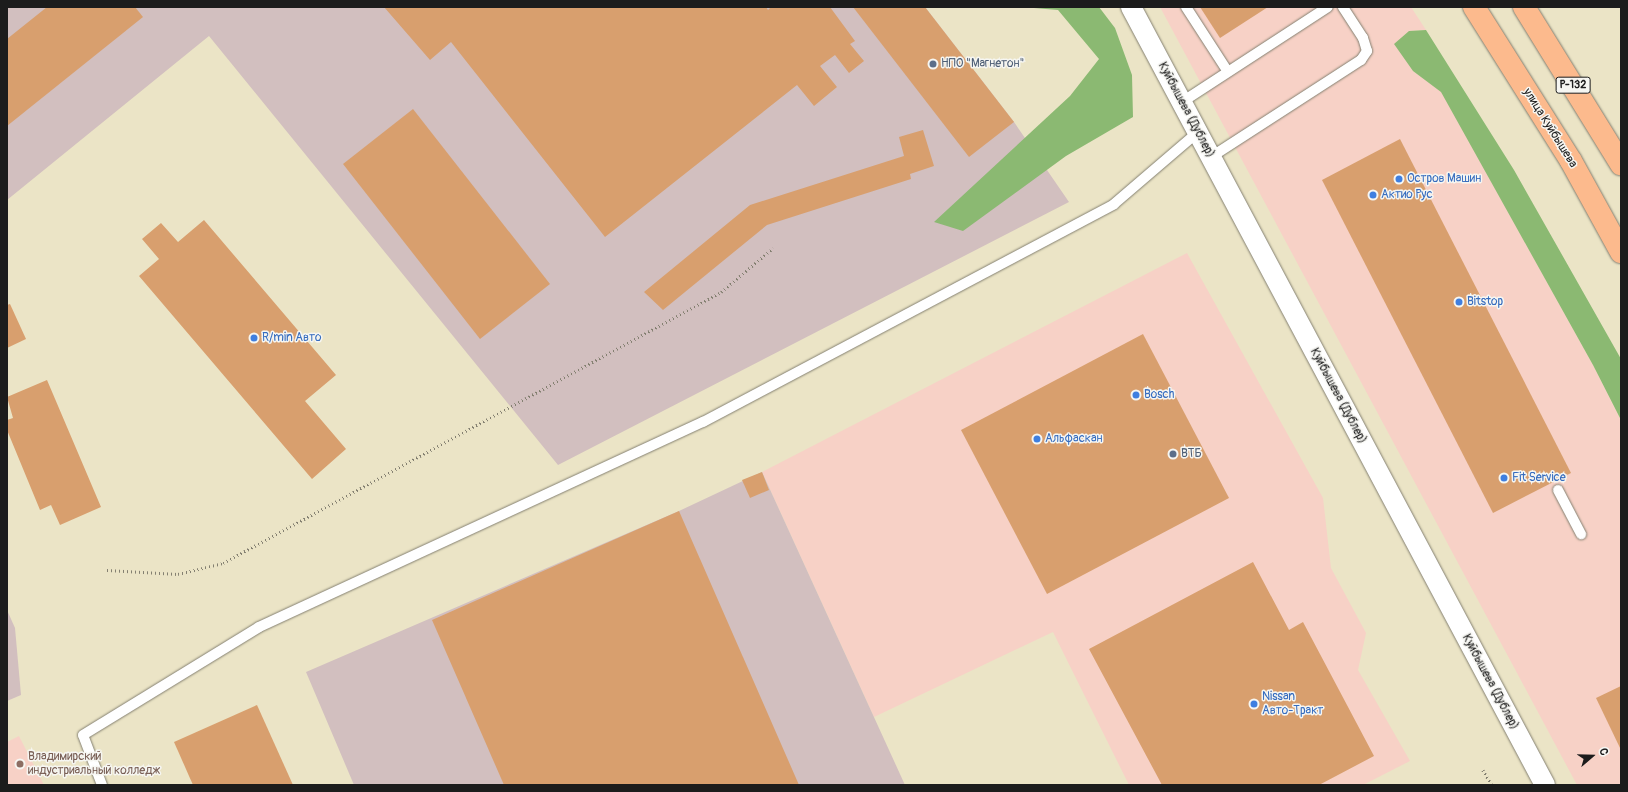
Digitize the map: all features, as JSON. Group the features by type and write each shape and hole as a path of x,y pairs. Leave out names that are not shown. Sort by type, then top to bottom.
{"highway":[{"name":"улица Куйбышева","path":"1474,7 1571,161 1621,252"},
{"name":"Р-132","path":"1524,7 1621,164"}],"street":[{"name":"Куйбышева (Дублер)","path":"1131,7 1545,785"}],"lane":[{"path":"1186,7 1228,72"},
{"path":"1182,102 1328,7"},
{"path":"1211,158 1361,60 1367,51 1363,38 1343,7"},
{"path":"102,785 83,735 259,627 702,422 1114,204 1198,132"},
{"path":"1558,490 1580,534"}],"path":[{"path":"107,570 178,574 223,563 721,292 773,248"},
{"path":"1483,770 1492,785"}],"shaded area":[{"path":"7,7 925,7 1014,122 1069,202 558,465 209,36 7,200"},
{"path":"1160,7 1411,7 1426,30 1409,31 1413,71 1441,91 1593,365 1621,420 1621,785 1577,785"},
{"path":"1187,253 1323,498 1331,568 1366,633 1358,670 1410,761 1363,785 1129,785 1053,632 874,717 762,472"},
{"path":"762,472 905,785 354,785 306,672 679,511"},
{"path":"7,610 15,628 21,695 7,701"},
{"name":"Владимирский индустриальный колледж","path":"19,736 44,785 7,785 7,742"}],"green space":[{"path":"1022,7 1099,7 1115,28 1132,75 1133,117 1066,156 963,231 934,222 1070,96 1099,59 1058,10"},
{"path":"1426,30 1514,170 1621,359 1621,420 1593,365 1441,92 1413,71 1394,44 1409,31"}],"building":[{"path":"47,7 135,7 143,17 7,126 7,39"},
{"path":"384,7 766,7 768,10 771,7 830,7 855,41 850,44 864,61 849,73 835,55 820,66 837,87 814,106 797,85 605,237 451,42 430,60"},
{"name":"НПО \"Магнетон\"","path":"853,7 925,7 1014,122 969,157"},
{"path":"1200,7 1268,7 1220,38"},
{"path":"413,109 550,284 480,339 343,164"},
{"path":"923,130 934,166 910,174 911,179 767,225 663,310 644,292 750,205 904,156 899,137"},
{"path":"1400,139 1571,473 1493,513 1322,180"},
{"path":"204,220 336,375 305,401 346,449 312,479 139,276 159,259 142,239 161,223 178,242"},
{"path":"10,304 26,339 7,348 7,305"},
{"path":"1143,334 1229,498 1047,594 961,430"},
{"path":"47,380 101,507 60,525 51,505 40,510 7,430 7,420 13,418 7,397"},
{"path":"762,472 769,490 750,498 742,480"},
{"path":"679,511 799,785 504,785 432,620"},
{"path":"1253,562 1289,630 1303,622 1374,756 1319,785 1162,785 1089,649"},
{"path":"1621,686 1621,750 1596,698"},
{"path":"257,705 293,785 193,785 174,742"}],"place":[{"name":"НПО \"Магнетон\"","path":"933,64"},
{"name":"Остров Машин","path":"1399,179"},
{"name":"Актио Рус","path":"1373,195"},
{"name":"Bitstop","path":"1459,302"},
{"name":"R/min Авто","path":"254,338"},
{"name":"Bosch","path":"1136,395"},
{"name":"Альфаскан","path":"1037,439"},
{"name":"ВТБ","path":"1173,454"},
{"name":"Fit Service","path":"1504,478"},
{"name":"Nissan Авто-Тракт","path":"1254,704"},
{"name":"Владимирский индустриальный колледж","path":"20,764"}]}
